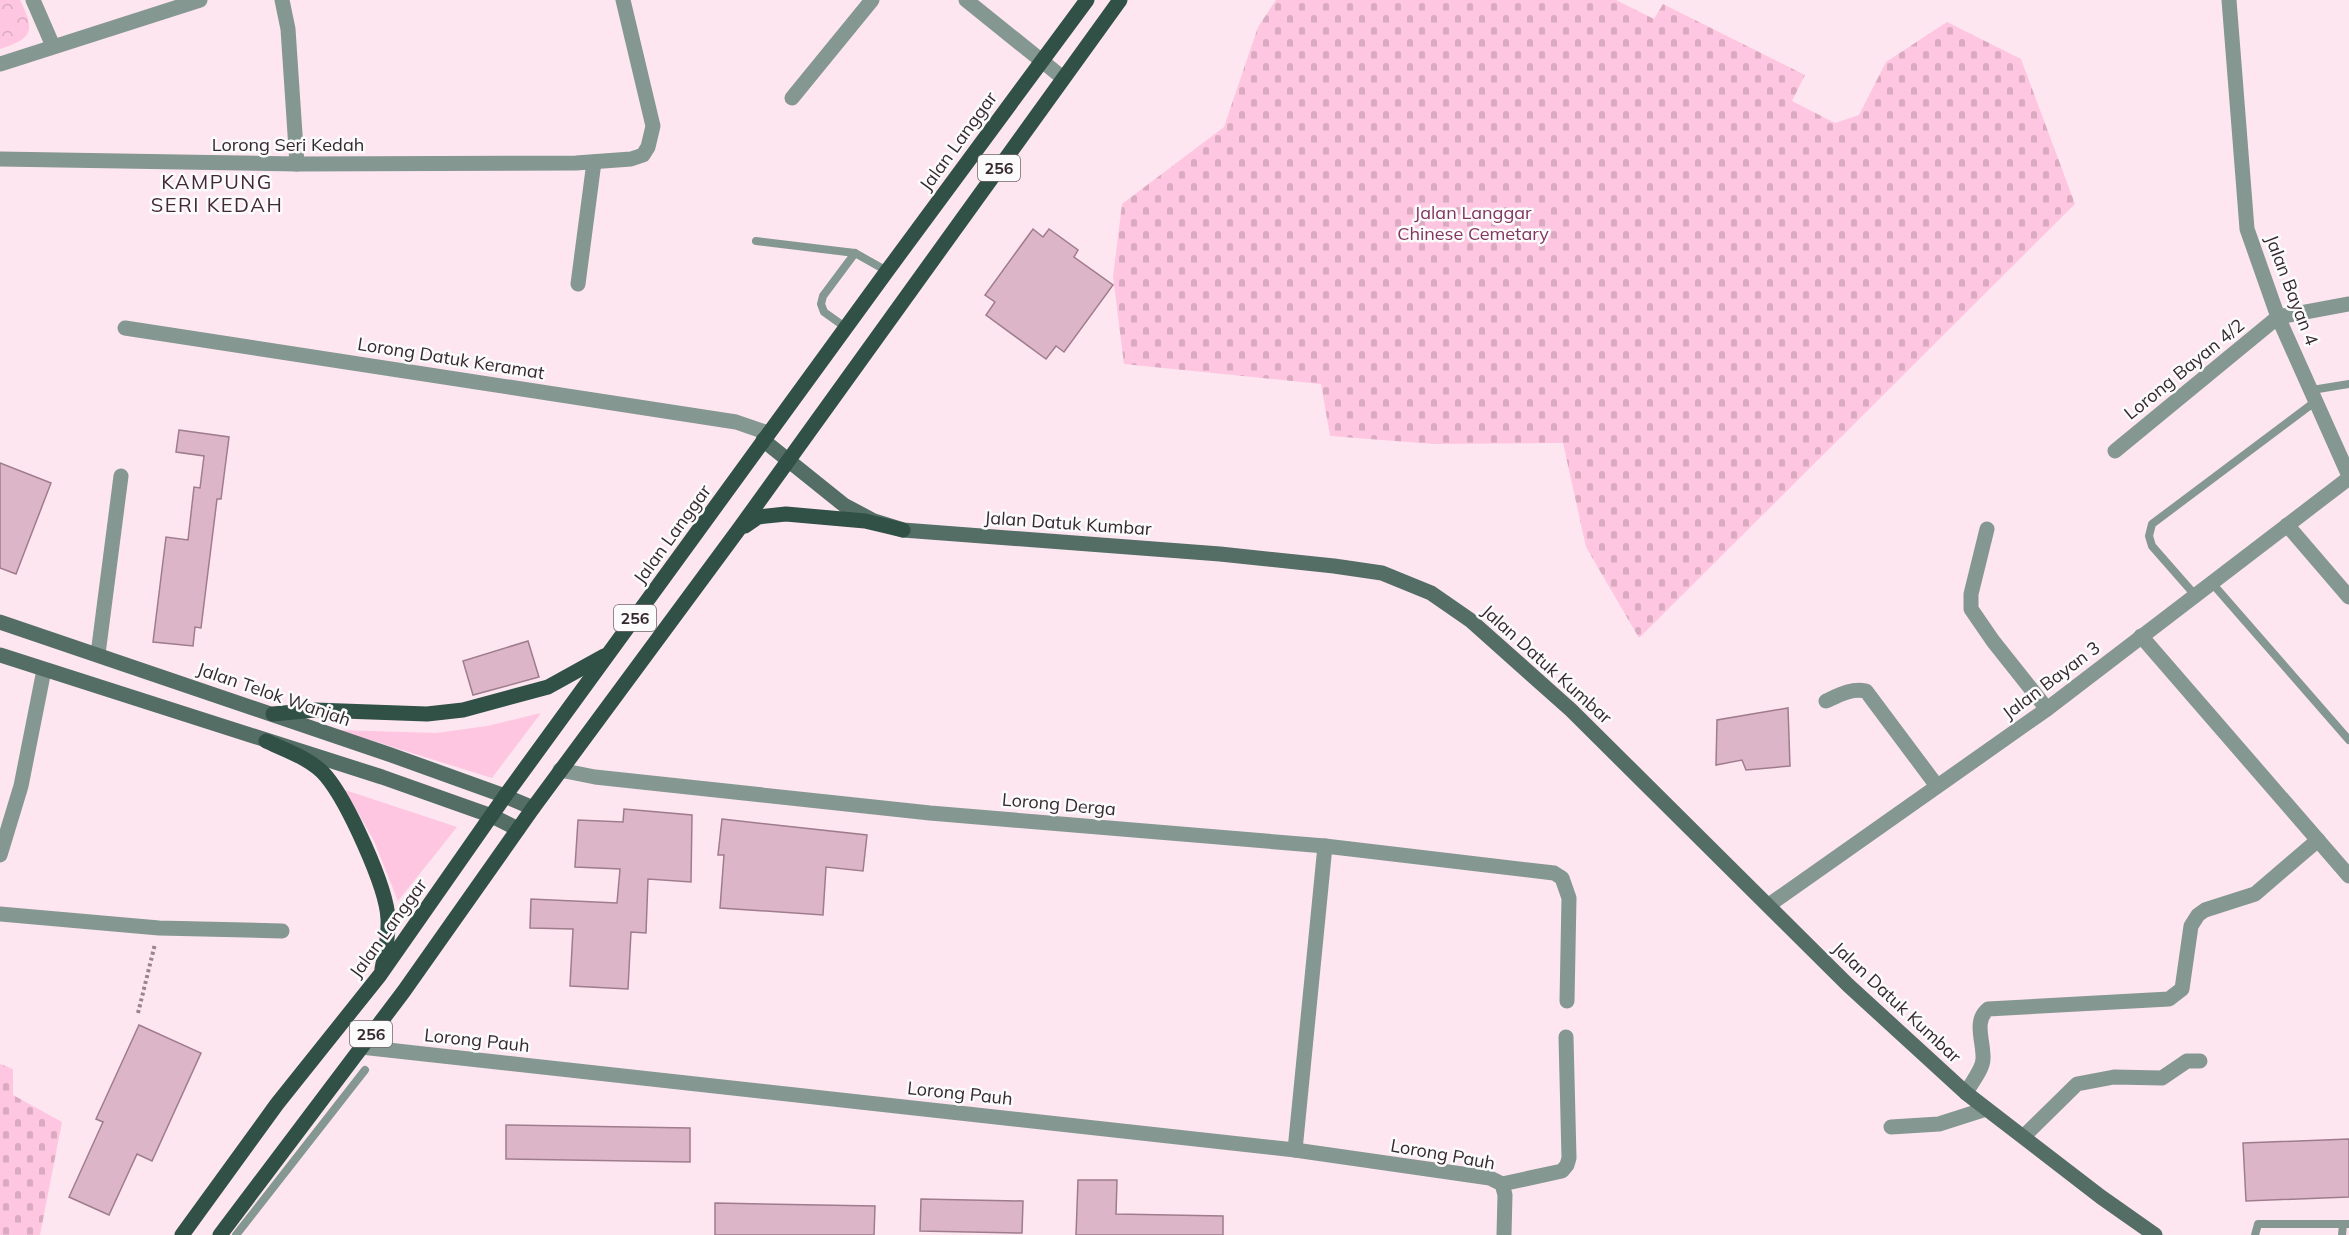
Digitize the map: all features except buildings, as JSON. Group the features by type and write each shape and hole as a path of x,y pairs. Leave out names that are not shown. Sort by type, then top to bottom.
{"main road":[{"name":"Jalan Langgar","path":"182,1235 278,1104 380,975 505,796 845,327 1087,0"},
{"name":"256","path":"220,1235 404,991 533,808 739,529 1120,0"},
{"name":"Jalan Datuk Kumbar","path":"766,437 788,460 844,505 874,521 903,530 1220,554 1334,566 1382,573 1431,593 1470,620 1571,710 1848,985 1966,1093 2101,1197 2155,1235"},
{"path":"739,529 758,517 786,514 865,521 903,530"},
{"name":"Jalan Telok Wanjah","path":"0,622 273,714 533,808"},
{"path":"273,714 315,710 427,714 463,710 548,687 611,652"},
{"path":"0,655 382,777 492,816 518,829"},
{"path":"266,741 312,765 325,775 357,829 377,876 388,916 388,935 380,975"}],"street":[{"path":"33,0 53,46"},
{"path":"0,64 200,0"},
{"path":"282,0 288,29 297,164"},
{"name":"Lorong Seri Kedah","path":"0,159 297,164 594,162 631,159 643,155 652,137 653,126 623,0"},
{"path":"792,98 872,0"},
{"path":"966,0 1063,78"},
{"name":"Jalan Bayan 4","path":"2229,0 2247,229 2278,316 2349,477"},
{"path":"578,284 594,162"},
{"path":"2278,316 2349,304"},
{"name":"Lorong Bayan 4/2","path":"2115,451 2278,316"},
{"name":"Lorong Datuk Keramat","path":"125,328 736,422 766,437"},
{"path":"98,654 121,477"},
{"name":"Jalan Bayan 3","path":"1769,905 2048,709 2349,477"},
{"path":"2287,525 2349,597"},
{"path":"1987,529 1971,594 1971,609 1993,641 2048,709"},
{"path":"2141,636 2349,876"},
{"path":"0,855 19,795 44,670"},
{"path":"1826,701 1846,692 1858,689 1866,691 1937,786"},
{"name":"Lorong Derga","path":"560,771 596,777 930,813 1325,846 1554,873 1562,878 1569,898 1568,1000"},
{"path":"1966,1093 1983,1061 1980,1020 1988,1009 2169,999 2182,989 2191,926 2198,915 2205,910 2255,894 2318,840"},
{"path":"1295,1150 1325,846"},
{"path":"0,914 159,928 282,931"},
{"path":"1502,1184 1562,1171 1567,1166 1569,1158 1566,1037"},
{"name":"Lorong Pauh","path":"361,1047 1295,1150 1490,1178 1502,1184 1505,1195 1504,1235"},
{"path":"2024,1136 2077,1084 2114,1077 2162,1078 2187,1061 2200,1061"},
{"path":"1891,1127 1940,1124 1986,1109"}],"lane":[{"path":"756,241 855,253 887,271"},
{"path":"845,327 825,312 821,304 823,296 855,253"},
{"path":"2195,595 2152,546 2149,536 2152,524 2314,396 2349,384"},
{"path":"2211,582 2349,740"},
{"path":"236,1235 364,1070"},
{"path":"2255,1235 2258,1224 2346,1224 2342,1235"}],"path":[{"path":"138,1013 159,928"}],"green space":[{"path":"0,0 20,0 29,26 25,37 20,41 0,49"},
{"name":"Jalan Langgar Chinese Cemetary","path":"1276,0 1616,0 1654,19 1663,4 1805,75 1792,101 1835,123 1859,115 1886,62 1947,22 2021,59 2075,204 1639,638 1586,547 1563,443 1434,444 1330,436 1321,384 1124,364 1113,277 1122,204 1224,127 1258,27"},
{"path":"541,713 492,778 338,730 436,733 487,726"},
{"path":"345,790 457,827 398,901 374,841"},
{"path":"0,1064 13,1069 13,1095 62,1122 40,1235 0,1235"}],"district":[{"name":"KAMPUNG SERI KEDAH","path":"217,192"}]}
